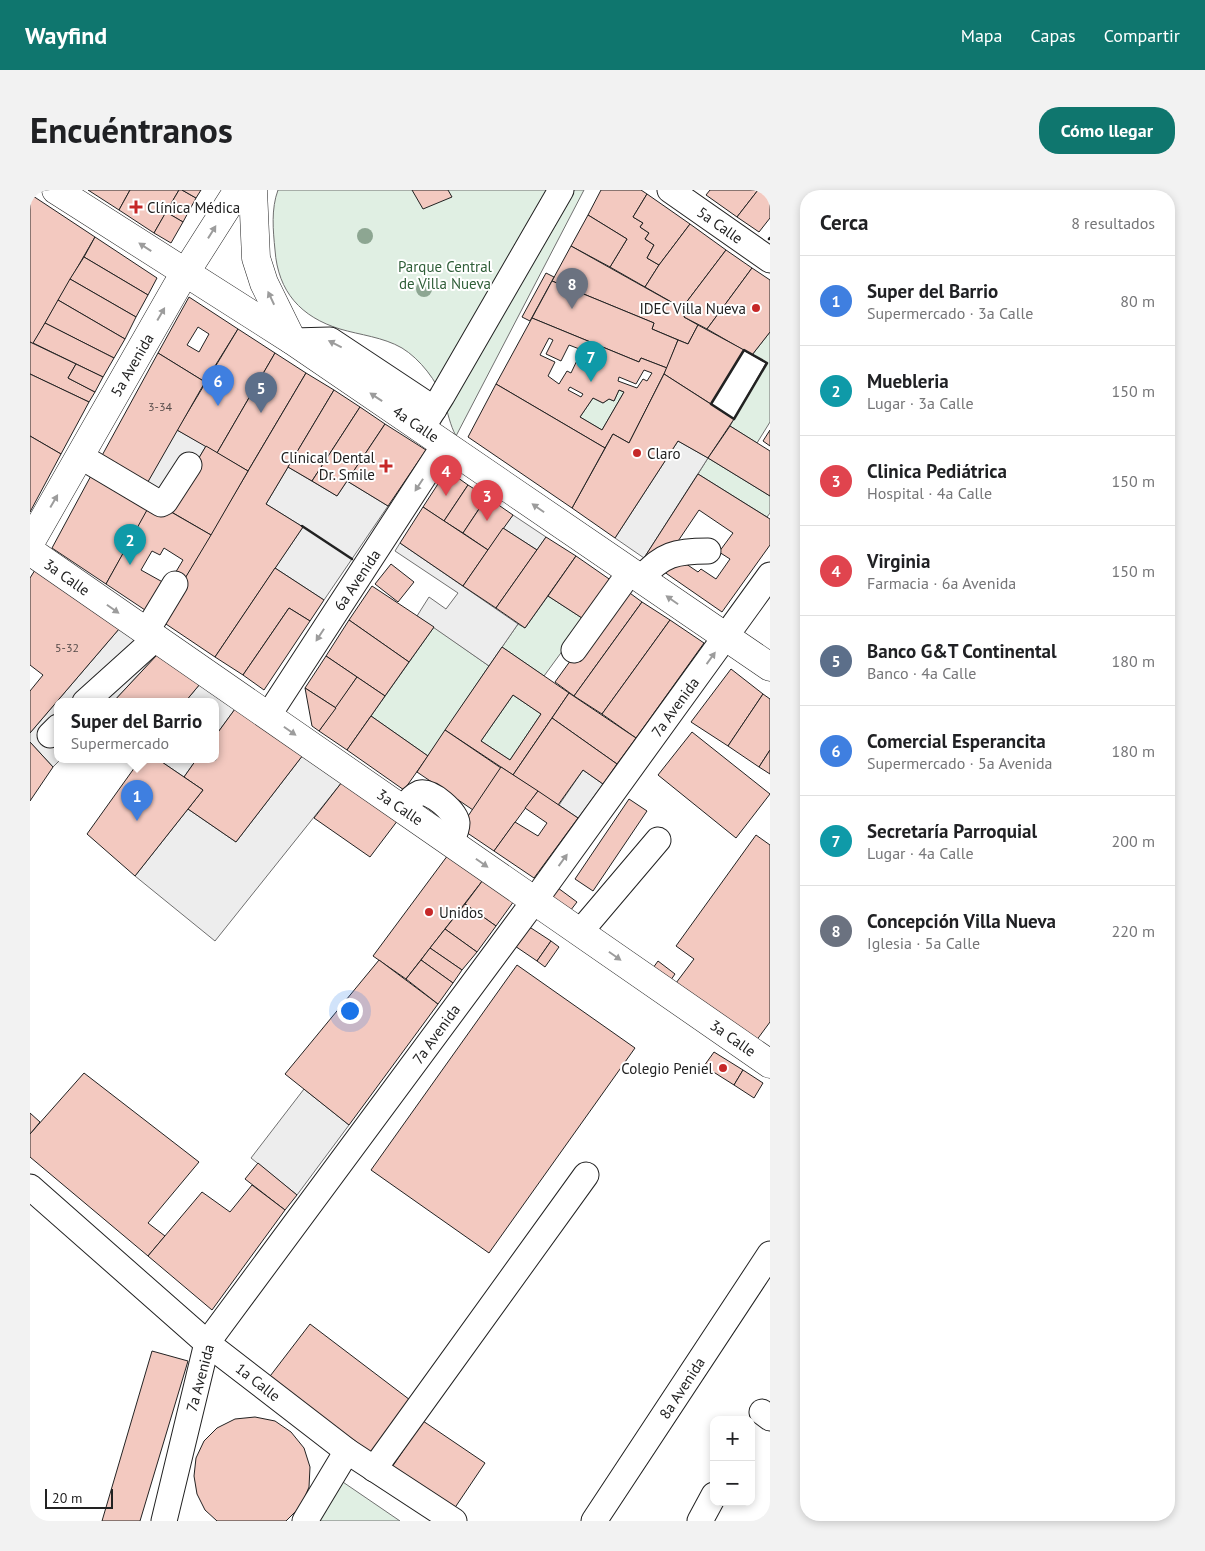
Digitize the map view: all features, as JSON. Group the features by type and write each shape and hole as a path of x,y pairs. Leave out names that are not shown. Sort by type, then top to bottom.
{"main road":[{"name":"4a Calle","path":"56,190 293,341 428,418 445,444 770,667"},
{"name":"5a Avenida","path":"30,543 186,273 238,190"},
{"path":"253,190 256,258 264,283 293,341"},
{"name":"3a Calle","path":"30,551 770,1064"}],"street":[{"path":"428,418 562,190"},
{"name":"5a Calle","path":"670,190 770,260"},
{"name":"6a Avenida","path":"268,716 445,444"},
{"path":"80,456 161,504 165,502 190,465"},
{"path":"574,650 636,575 650,568 662,558 681,552 708,551"},
{"name":"7a Avenida","path":"164,1521 207,1343 535,900 770,575"},
{"path":"89,698 151,635 175,584"},
{"path":"580,932 658,840"},
{"path":"374,1469 586,1175"},
{"name":"1a Calle","path":"30,1187 207,1343 347,1451 454,1521"},
{"name":"8a Avenida","path":"594,1521 770,1254"},
{"path":"305,1521 347,1451"},
{"path":"700,1521 710,1503"}],"green space":[{"name":"Parque Central de Villa Nueva","path":"278,190 584,190 456,436 437,386 427,371 409,353 387,341 326,324 314,318 294,301 281,278 277,265 273,220"},
{"path":"770,332 770,422 757,443 730,426 766,363 752,355"},
{"path":"619,390 624,392 602,430 580,417 593,398 603,403 609,399 614,401"},
{"path":"708,458 770,496 770,513 767,517 698,474"},
{"path":"548,596 585,620 544,676 502,647 518,624 525,628"},
{"path":"434,627 489,666 428,756 371,716"},
{"path":"513,695 541,714 510,760 481,741"},
{"path":"337,1478 400,1521 313,1521"}],"shaded area":[{"path":"177,430 206,446 168,510 145,486"},
{"name":"Claro","path":"678,441 708,458 644,558 615,538"},
{"path":"288,467 337,496 347,481 388,506 324,600 275,568 303,527 266,504"},
{"path":"513,515 546,537 537,550 503,528"},
{"path":"400,543 518,624 489,666 417,616 429,597 446,609 458,593 395,551"},
{"path":"119,629 157,655 117,698 60,698"},
{"path":"200,684 235,709 219,731 219,698 188,698"},
{"path":"54,705 54,763 57,763 53,767 30,742 30,733"},
{"path":"303,755 342,782 215,941 135,876 188,809 236,842"},
{"path":"163,763 194,763 184,777"},
{"path":"583,770 603,784 578,818 559,805"},
{"path":"304,1089 349,1125 297,1195 251,1158"}],"building":[{"path":"88,190 130,190 119,210"},
{"path":"130,190 179,190 154,233 119,210"},
{"path":"179,190 196,198 183,222 166,212"},
{"path":"182,190 201,190 196,198"},
{"path":"412,190 448,190 452,197 423,209"},
{"path":"601,190 641,190 647,194 633,217 643,223 640,227 649,233 645,239 654,245 647,258 659,265 645,287 610,267 627,239 588,215"},
{"path":"710,190 758,190 737,217 706,195"},
{"path":"758,190 770,190 770,218 759,232 737,217"},
{"path":"30,194 95,237 33,344 30,342"},
{"path":"647,194 690,224 659,265 647,258 654,245 645,239 649,233 640,227 643,223 633,217"},
{"path":"166,212 183,222 171,243 154,233"},
{"path":"588,215 627,239 610,267 571,246"},
{"path":"690,224 726,250 682,308 645,287"},
{"path":"95,237 157,278 148,295 84,257"},
{"path":"571,246 687,311 684,317 698,325 688,344 652,329 654,323 552,281"},
{"path":"726,250 752,268 707,329 684,317 687,311 682,308"},
{"path":"84,257 148,295 136,317 70,279"},
{"path":"752,268 770,280 770,332 752,355 707,329"},
{"path":"546,273 554,277 530,321 522,317"},
{"path":"70,279 136,317 125,339 58,300"},
{"path":"552,281 654,323 652,329 678,340 667,368 641,358 639,362 532,318"},
{"path":"189,297 238,329 205,382 158,353","holes":["198,327 209,334 199,352 187,345"]},
{"path":"58,300 125,339 114,358 45,323"},
{"path":"532,318 639,362 641,358 667,368 629,443 613,434 605,448 496,384","holes":["549,338 553,340 546,354 561,361 569,345 582,350 571,373 567,371 559,384 548,376 555,362 540,355","644,370 652,373 647,381 643,379 637,388 618,381 619,377 636,384","570,387 583,394 581,397 568,390","619,390 624,392 602,430 580,417 593,398 603,403 609,399 614,401"]},
{"path":"45,323 114,358 103,377 33,343"},
{"path":"698,325 744,350 711,404 664,374 678,340 688,344"},
{"path":"238,329 275,353 217,453 177,430"},
{"path":"30,342 76,364 68,378 95,392 89,402 30,374"},
{"path":"158,353 205,382 145,487 99,461"},
{"path":"275,353 306,373 248,471 217,453"},
{"path":"76,364 103,377 95,392 68,378"},
{"path":"306,373 334,390 266,504 303,527 215,657 160,620"},
{"path":"30,374 89,402 61,454 30,436"},
{"name":"Claro","path":"664,374 734,419 708,458 678,441 615,538 572,508 613,434 629,443"},
{"path":"496,384 605,448 572,508 468,437"},
{"path":"334,390 360,407 312,481 288,467"},
{"path":"360,407 385,424 337,496 312,481"},
{"name":"Clinical Dental Dr. Smile","path":"385,424 426,450 388,506 347,481"},
{"path":"730,426 770,451 770,496 708,458"},
{"path":"770,430 770,446 763,441"},
{"path":"30,436 61,454 30,512"},
{"path":"206,446 248,471 211,535 168,510"},
{"path":"447,470 468,485 444,521 423,507"},
{"path":"93,472 150,506 106,584 52,548"},
{"path":"698,474 770,519 770,545 722,612 644,558","holes":["699,510 733,533 719,552 730,559 716,579 701,569 698,572 670,553"]},
{"path":"468,485 487,497 463,533 444,521"},
{"path":"487,497 513,515 488,550 463,533"},
{"path":"152,501 211,535 160,620 106,584","holes":["164,548 183,560 168,585 141,570 152,551 160,555"]},
{"path":"423,507 488,550 463,586 400,543"},
{"path":"503,528 537,550 496,608 463,586"},
{"path":"546,537 576,556 525,628 496,608"},
{"path":"576,556 612,581 585,620 548,596"},
{"path":"391,564 414,582 398,602 375,584"},
{"path":"275,568 324,600 310,621 289,608 243,675 215,657"},
{"path":"35,570 119,629 60,698 54,698 54,705 30,733 30,691 43,675 30,665 30,578"},
{"path":"372,586 434,627 409,662 349,620"},
{"path":"623,588 642,602 574,696 555,682"},
{"path":"642,602 670,620 602,714 574,696"},
{"path":"289,608 310,621 264,690 243,675"},
{"path":"349,620 409,662 385,696 326,656"},
{"path":"670,620 704,643 636,738 602,714"},
{"path":"502,647 569,693 513,775 445,730","holes":["513,695 541,714 510,760 481,741"]},
{"path":"157,655 200,684 188,698 117,698"},
{"path":"326,656 357,677 336,708 305,688"},
{"path":"731,669 763,694 728,746 691,722"},
{"path":"357,677 385,696 347,750 319,731"},
{"path":"305,688 336,708 319,731 312,726"},
{"path":"569,693 636,738 617,764 552,718"},
{"path":"763,694 770,699 770,750 759,767 728,746"},
{"path":"235,709 303,755 236,842 188,809 203,790 184,777 194,763 219,763 219,731"},
{"path":"371,716 428,756 404,790 347,750"},
{"path":"552,718 617,764 603,784 583,770 558,805 513,775"},
{"path":"445,730 501,768 473,810 417,772"},
{"path":"692,732 770,794 736,838 658,775"},
{"path":"30,742 53,767 30,801"},
{"path":"770,750 770,774 759,767"},
{"path":"138,763 163,763 203,790 135,876 87,834"},
{"path":"501,767 538,791 494,851 460,828"},
{"path":"342,782 398,820 370,857 314,818"},
{"path":"538,791 578,818 534,878 494,851 515,822 538,836 547,823 525,808"},
{"path":"629,799 647,811 593,891 575,879"},
{"path":"756,835 770,845 770,1022 756,1041 676,983 694,959 676,946"},
{"path":"448,855 483,880 406,979 373,956"},
{"path":"483,880 514,901 496,926 465,904"},
{"path":"558,888 577,902 567,915 548,901"},
{"path":"465,904 496,926 477,952 445,929"},
{"path":"531,928 551,941 537,961 512,944 523,929"},
{"path":"445,929 477,952 462,970 430,948"},
{"path":"551,941 559,947 545,967 537,961"},
{"path":"430,948 462,970 453,983 421,960"},
{"path":"379,960 438,1004 349,1125 285,1074"},
{"path":"421,960 453,983 438,1004 406,979"},
{"path":"658,961 675,974 666,987 648,975"},
{"path":"517,965 635,1048 489,1253 371,1170"},
{"name":"Colegio Peniel","path":"714,1052 743,1070 734,1085 704,1066"},
{"path":"743,1070 763,1083 754,1098 734,1085"},
{"path":"84,1073 199,1162 148,1223 165,1236 148,1256 30,1157 30,1134"},
{"path":"30,1113 40,1122 30,1134"},
{"path":"258,1163 297,1195 285,1210 245,1179"},
{"path":"252,1185 285,1210 212,1310 148,1256 202,1192 230,1212"},
{"path":"310,1324 414,1403 368,1463 264,1384"},
{"path":"152,1351 188,1361 140,1521 102,1521"},
{"path":"255,1417 275,1421 291,1432 304,1448 310,1467 309,1487 301,1506 286,1521 217,1521 205,1510 197,1494 194,1476 196,1458 204,1441 217,1428 235,1419"},
{"path":"423,1421 485,1463 452,1512 390,1470"}],"wall":[{"path":"744,350 767,363 734,419 711,404 744,350"},
{"path":"302,526 352,559"}],"place":[{"name":"Clínica Médica","path":"136,207"},
{"name":"IDEC Villa Nueva","path":"756,308"},
{"name":"Concepción Villa Nueva","path":"572,309"},
{"name":"Secretaría Parroquial","path":"591,382"},
{"name":"Comercial Esperancita","path":"218,406"},
{"name":"Banco G&T Continental","path":"261,413"},
{"name":"Claro","path":"637,453"},
{"name":"Clinical Dental Dr. Smile","path":"386,466"},
{"name":"Virginia","path":"446,496"},
{"name":"Clinica Pediátrica","path":"487,521"},
{"name":"Muebleria","path":"130,565"},
{"name":"Super del Barrio","path":"137,821"},
{"name":"Unidos","path":"429,912"},
{"name":"Colegio Peniel","path":"723,1068"}]}
